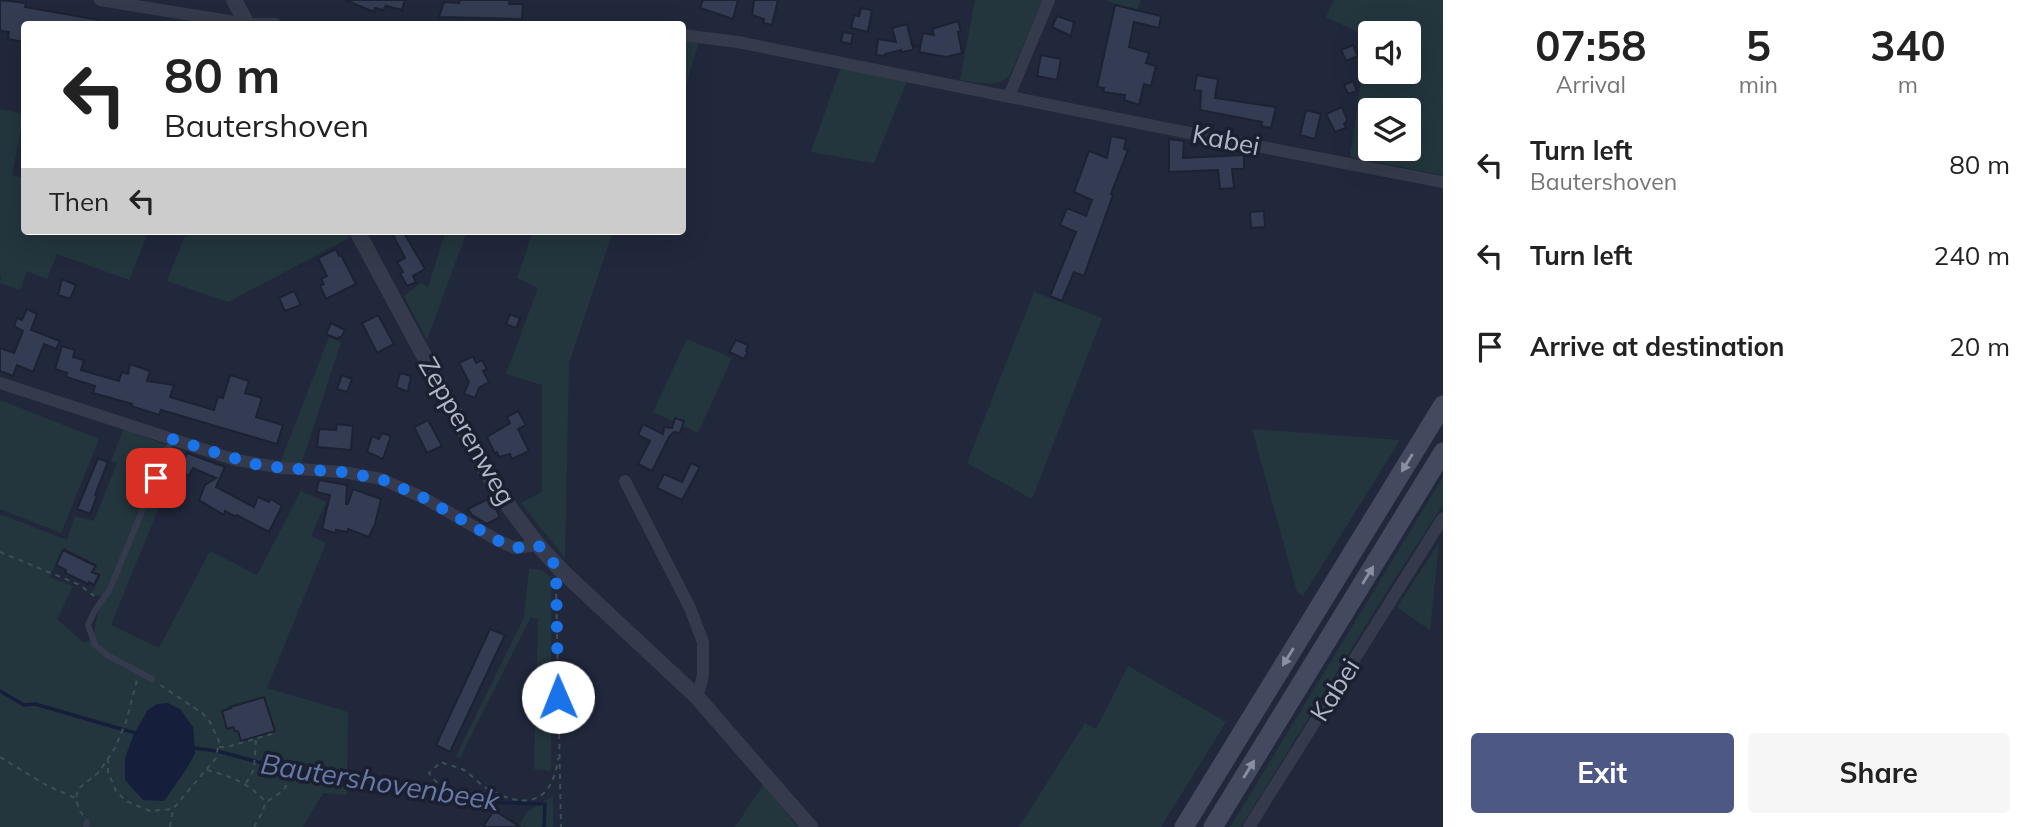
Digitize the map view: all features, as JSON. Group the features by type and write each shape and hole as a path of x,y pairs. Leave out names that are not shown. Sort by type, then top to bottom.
{"main road":[{"path":"1184,827 1443,405"},
{"path":"1213,827 1443,452"}],"street":[{"path":"100,0 229,21"},
{"path":"234,0 245,21"},
{"path":"1009,96 1049,0"},
{"name":"Kabei","path":"686,36 738,42 1443,182"},
{"name":"Zepperenweg","path":"359,235 487,473 512,511 556,566 697,697 810,827"},
{"path":"0,383 254,464 343,472 381,479 424,498 515,548 538,545"},
{"path":"625,481 690,608 703,642 703,676 697,697"},
{"name":"Kabei","path":"1250,827 1443,518"}],"lane":[{"path":"152,679 107,655 95,645 88,625 109,591 172,439"}],"path":[{"path":"0,552 80,585 101,602"},
{"path":"556,566 561,827"},
{"path":"87,824 79,810 76,798 78,789 99,772 115,748 126,722 140,673"},
{"path":"152,679 202,713 210,722 219,741 216,758 173,808 170,827"},
{"path":"218,747 275,733"},
{"path":"245,784 254,769 256,738"},
{"path":"495,792 454,791 436,785 429,773 440,762 462,769 482,785 495,792 508,799 529,801 545,794 556,771 559,750"},
{"path":"0,757 47,785 76,798"},
{"path":"108,758 108,772 116,792 126,801 150,811 173,808"},
{"path":"206,769 236,778 266,802"},
{"path":"254,827 266,802 283,790 292,776"}],"shaded area":[{"path":"975,0 1043,0 1010,75 999,82 986,84 960,80"},
{"path":"1105,0 1141,0 1136,12"},
{"path":"1334,0 1443,0 1443,175 1371,161 1421,161 1421,98 1359,98 1361,84 1421,84 1421,21 1358,21 1358,32 1326,17"},
{"path":"686,41 699,42 686,84"},
{"path":"841,67 907,81 874,163 811,152"},
{"path":"1358,104 1358,159 1350,157"},
{"path":"0,109 21,113 21,129 12,175 21,177 21,235 147,235 129,280 57,254 47,279 27,271 20,290 0,283"},
{"path":"185,235 347,235 349,238 228,302 167,281"},
{"path":"445,235 466,235 427,340 404,296 421,283 428,287"},
{"path":"532,235 612,235 569,363 565,558 521,503 542,492 542,385 506,374 538,288 517,278"},
{"path":"1034,292 1102,318 1032,499 967,463"},
{"path":"329,337 341,342 301,465 280,463"},
{"path":"687,339 732,358 698,433 653,412"},
{"path":"0,400 99,439 61,533 0,509"},
{"path":"124,429 182,451 111,625 159,648 210,551 257,575 301,491 326,502 311,536 326,543 267,688 348,712 347,795 323,793 303,827 0,827 0,514 67,540 75,516 94,521 117,463 111,461","holes":["64,548 96,564 94,572 101,575 91,595 101,596 93,640 84,643 57,619 73,586 49,577","148,710 193,727 195,754 164,801 133,736"]},
{"path":"1252,429 1400,440 1303,596 1297,592"},
{"path":"1443,477 1443,505 1241,827 1230,827"},
{"path":"1439,543 1430,630 1397,607"},
{"path":"529,568 542,570 551,578 551,771 534,769 538,619 531,617 460,758 456,756 524,617"},
{"path":"1128,666 1226,722 1161,827 1019,827 1085,723 1096,729"},
{"path":"763,785 798,827 735,827"},
{"path":"553,796 553,827 518,827 527,812"}],"water":[{"path":"168,703 181,710 193,727 195,753 164,801 143,800 125,780 125,758 133,736 148,710 157,704"}],"building":[{"path":"0,0 26,3 25,7 99,20 21,21 21,41 8,39 9,32 0,31"},
{"path":"345,0 405,0 402,10 386,6 383,10 375,8 374,12"},
{"path":"460,0 510,0 509,4 523,4 522,19 439,17 444,2 459,3"},
{"path":"703,0 738,0 733,19 700,8"},
{"path":"754,0 778,0 772,25 763,23 764,19 752,15"},
{"path":"1115,5 1161,16 1159,28 1134,22 1129,47 1149,53 1146,63 1156,66 1151,86 1144,84 1139,105 1124,100 1125,95 1103,92 1104,88 1097,87"},
{"path":"861,8 872,10 868,32 851,28 854,15 859,16"},
{"path":"1057,16 1074,22 1071,36 1052,27"},
{"path":"958,21 962,53 946,57 919,52 923,33 934,35 932,29"},
{"path":"907,24 912,45 918,46 913,47 913,50 876,55 878,39 896,42 892,28"},
{"path":"843,32 853,34 851,44 841,42"},
{"path":"1353,45 1358,56 1346,61 1341,50"},
{"path":"1041,55 1061,59 1057,80 1037,76"},
{"path":"1197,75 1218,79 1215,98 1276,107 1271,128 1261,126 1262,122 1200,110 1201,91 1194,90"},
{"path":"1353,81 1357,91 1348,94 1344,85"},
{"path":"1342,107 1347,119 1344,124 1346,128 1335,132 1326,114"},
{"path":"1306,110 1321,114 1315,139 1300,135"},
{"path":"1111,136 1126,139 1124,149 1128,150 1084,276 1074,272 1062,301 1050,296 1076,232 1060,225 1067,208 1086,216 1092,200 1074,192 1089,151 1107,158"},
{"path":"1169,139 1184,141 1183,158 1244,155 1244,169 1232,169 1234,188 1220,189 1218,170 1169,172"},
{"path":"1264,211 1265,227 1251,228 1250,212"},
{"path":"393,235 405,235 425,269 413,276 416,282 407,286 397,262 405,258"},
{"path":"336,249 356,284 326,299 320,286 324,284 321,279 327,276 318,258"},
{"path":"62,279 76,285 70,299 58,295"},
{"path":"294,291 301,305 285,311 279,298"},
{"path":"27,309 37,314 31,330 60,341 56,349 44,344 33,372 17,365 13,376 0,371 0,348 14,353 23,331 14,326 17,318 22,320"},
{"path":"510,314 520,318 516,328 506,324"},
{"path":"378,315 394,344 377,353 362,323"},
{"path":"331,323 345,330 341,338 326,334"},
{"path":"736,340 748,345 744,359 729,352"},
{"path":"62,346 75,350 73,357 84,360 81,370 119,381 122,372 128,374 130,364 150,371 147,381 174,385 170,397 214,410 218,397 223,398 230,375 249,381 245,393 262,398 256,417 283,425 277,444 161,410 159,415 93,393 95,386 66,377 67,373 55,369"},
{"path":"473,356 476,363 482,360 487,369 483,371 489,382 479,388 475,398 464,394 469,382 459,363"},
{"path":"400,373 411,376 408,392 396,387"},
{"path":"342,375 352,379 347,392 337,389"},
{"path":"518,411 526,425 518,429 529,451 512,459 510,454 499,457 487,437 510,423 507,417"},
{"path":"675,418 684,421 680,433 674,432 669,437 652,471 638,464 650,441 638,435 643,424 663,434 664,427 672,428"},
{"path":"428,420 442,446 427,453 414,427"},
{"path":"337,424 353,426 351,450 317,447 319,429 336,430"},
{"path":"382,433 391,436 383,459 367,452 372,436 379,439"},
{"path":"187,453 225,467 216,487 254,507 258,497 269,502 271,499 282,506 269,532 237,515 236,517 225,511 224,515 199,500 205,485 216,478 193,468 189,476 180,471"},
{"path":"98,458 108,462 90,514 77,509"},
{"path":"691,463 700,467 682,500 657,488 664,474 682,482"},
{"path":"319,480 347,485 346,504 353,489 381,499 369,537 348,529 347,532 336,530 335,533 322,529 330,495 316,492"},
{"path":"490,498 500,517 487,524 472,515 468,509"},
{"path":"63,550 96,566 92,572 99,575 94,585 65,573 66,570 56,565"},
{"path":"490,629 505,635 450,752 436,745"},
{"path":"264,697 275,731 241,741 238,731 233,727 227,729 222,711"},
{"path":"494,810 520,827 483,827"}],"waterway":[{"name":"Bautershovenbeek","path":"0,691 24,705 35,704 135,733"},
{"name":"Bautershovenbeek","path":"194,748 217,751 319,778 484,802 545,804 544,827"}],"route":[{"path":"156,478 172,439 254,464 360,474 381,479 424,498 515,548 538,545 556,566 558,697"}]}
